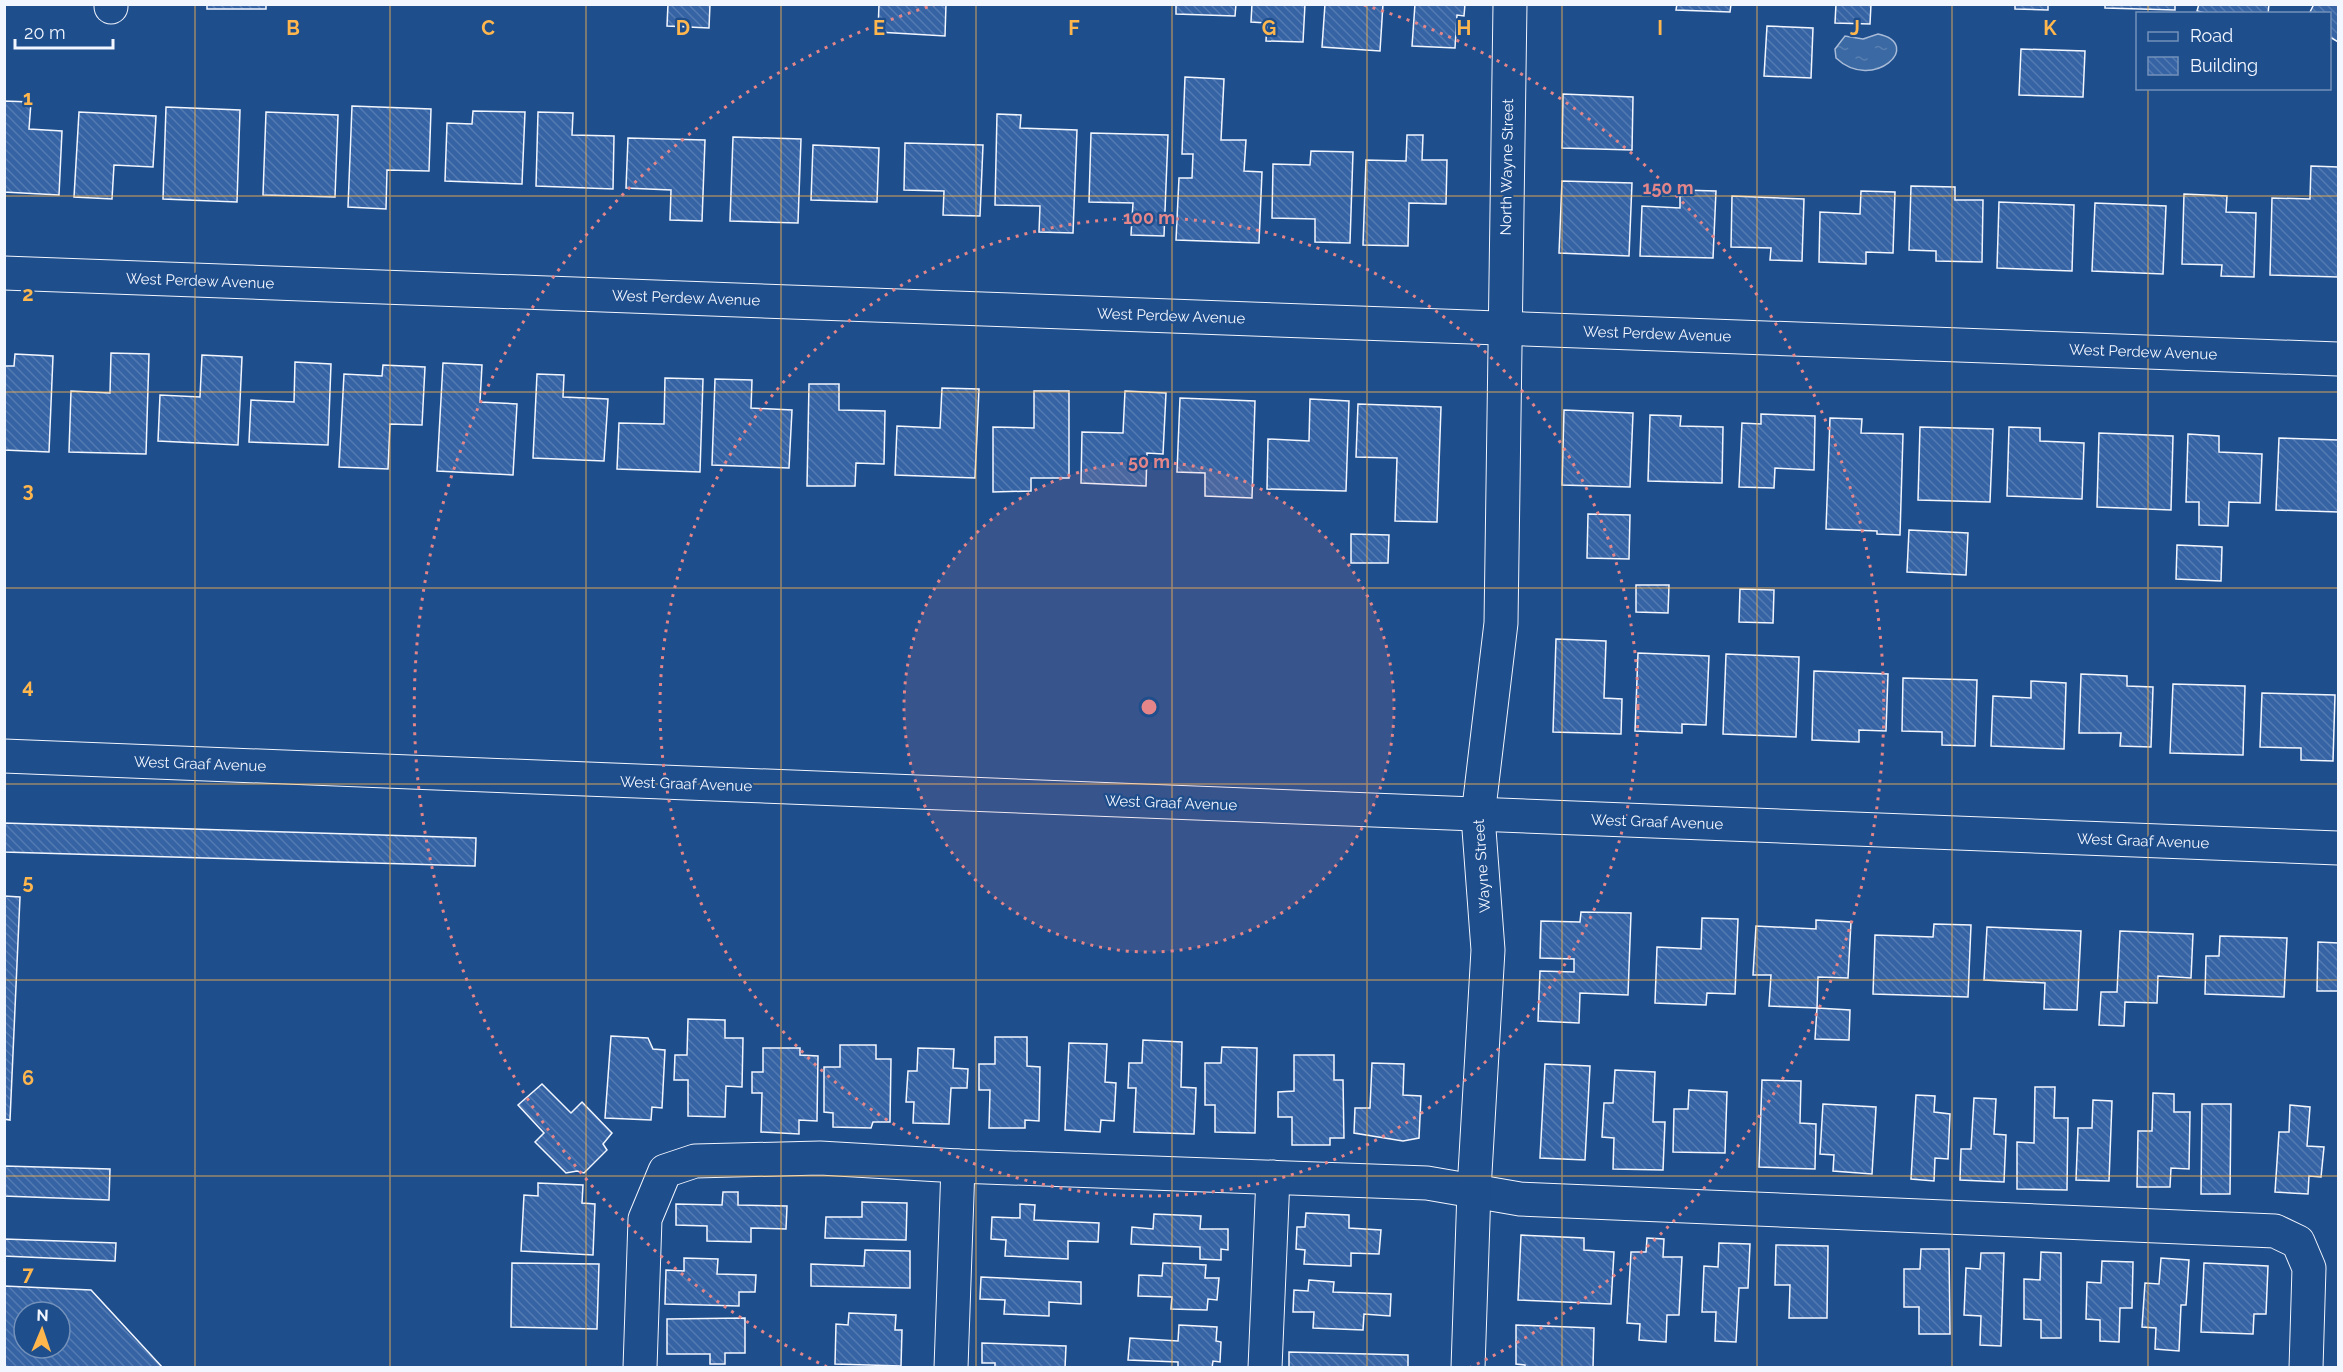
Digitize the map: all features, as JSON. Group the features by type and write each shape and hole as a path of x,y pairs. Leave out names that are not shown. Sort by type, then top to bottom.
{"street":[{"name":"North Wayne Street","path":"1504,328 1510,4"},
{"name":"West Perdew Avenue","path":"4,273 2338,359"},
{"name":"Wayne Street","path":"1467,1368 1474,1190 1488,950 1478,816 1501,623 1504,328"},
{"name":"West Graaf Avenue","path":"4,756 1478,816 2338,848"},
{"path":"640,1368 645,1220 665,1171 695,1161 820,1158 958,1166 1427,1183 1520,1199 2275,1231 2298,1242 2309,1268 2306,1368"},
{"path":"951,1368 958,1166"},
{"path":"1265,1368 1273,1177"}],"water":[{"path":"1878,34 1891,39 1896,47 1895,55 1888,63 1878,68 1865,70 1850,67 1836,58 1835,49 1845,36 1863,39"}],"building":[{"path":"207,4 266,4 266,9 207,9"},
{"path":"668,4 710,4 709,28 667,26"},
{"path":"879,4 946,4 945,36 878,32"},
{"path":"1176,4 1236,4 1235,16 1176,14"},
{"path":"1252,4 1305,4 1303,42 1266,41 1267,23 1251,22"},
{"path":"1325,4 1383,4 1380,51 1322,47"},
{"path":"1415,4 1465,4 1464,16 1457,15 1455,48 1412,46"},
{"path":"1677,4 1731,4 1730,12 1676,10"},
{"path":"1836,4 1871,4 1870,24 1835,23"},
{"path":"2015,4 2048,4 2048,10 2015,9"},
{"path":"2105,4 2175,4 2175,10 2105,8"},
{"path":"2199,4 2269,4 2268,12 2197,11"},
{"path":"2314,4 2338,4 2338,42 2331,38 2331,12 2310,12"},
{"path":"1767,26 1813,28 1811,78 1764,76"},
{"path":"2021,49 2085,51 2083,97 2019,95"},
{"path":"1185,77 1224,79 1221,140 1246,140 1244,171 1262,172 1259,243 1176,240 1179,178 1192,178 1193,154 1182,154"},
{"path":"1563,94 1633,97 1632,150 1562,148"},
{"path":"4,101 31,102 29,129 62,131 59,195 4,192"},
{"path":"352,106 431,109 429,171 387,170 386,209 348,207"},
{"path":"166,107 240,110 237,202 163,199"},
{"path":"473,111 525,112 522,184 445,181 447,123 472,124"},
{"path":"79,112 156,116 153,167 114,165 112,199 74,197"},
{"path":"266,112 338,115 335,197 263,195"},
{"path":"538,112 573,113 572,135 614,136 613,189 536,186"},
{"path":"997,114 1021,115 1020,128 1077,130 1073,233 1039,232 1040,206 995,205"},
{"path":"1091,133 1168,135 1164,236 1131,235 1133,203 1089,202"},
{"path":"1407,135 1423,135 1422,160 1447,160 1446,204 1409,203 1408,246 1363,245 1366,160 1406,161"},
{"path":"733,137 801,139 798,223 730,221"},
{"path":"628,138 705,140 702,221 670,220 671,190 626,188"},
{"path":"905,143 983,145 980,216 943,215 944,191 904,190"},
{"path":"813,145 879,148 877,202 811,200"},
{"path":"1311,151 1353,152 1350,243 1315,242 1315,219 1272,218 1273,164 1310,165"},
{"path":"2311,166 2338,167 2338,277 2270,275 2272,198 2310,199"},
{"path":"1562,181 1632,183 1629,256 1559,253"},
{"path":"1911,186 1955,187 1955,200 1983,200 1982,262 1936,261 1936,251 1909,250"},
{"path":"1680,190 1716,191 1713,258 1640,256 1642,206 1680,208"},
{"path":"1861,191 1895,192 1893,253 1866,252 1866,264 1819,262 1820,212 1860,214"},
{"path":"2184,194 2227,196 2226,212 2256,213 2254,277 2221,276 2222,265 2182,264"},
{"path":"1732,196 1804,199 1802,261 1770,260 1771,248 1731,247"},
{"path":"1999,202 2074,205 2072,271 1997,268"},
{"path":"2095,203 2166,206 2163,274 2092,271"},
{"path":"111,353 149,354 146,454 69,452 71,391 110,393"},
{"path":"15,354 53,356 49,452 4,450 4,366 14,366"},
{"path":"202,355 242,357 238,445 158,441 160,395 200,397"},
{"path":"295,362 331,364 328,445 249,442 251,400 294,402"},
{"path":"443,363 482,365 480,402 517,404 513,475 437,471"},
{"path":"383,365 425,367 422,425 390,424 388,469 339,467 344,374 382,376"},
{"path":"537,374 564,375 563,397 608,399 604,461 533,458"},
{"path":"665,378 703,379 700,472 617,469 619,423 664,424"},
{"path":"715,379 752,380 751,408 792,410 789,468 712,465"},
{"path":"809,384 839,384 839,410 885,411 884,464 856,463 855,486 807,486"},
{"path":"942,388 979,389 975,478 895,475 897,426 940,428"},
{"path":"1034,391 1069,391 1069,478 1031,478 1031,491 993,492 993,427 1034,428"},
{"path":"1125,391 1166,393 1163,454 1147,453 1146,486 1081,483 1082,432 1123,433"},
{"path":"1180,398 1255,401 1252,498 1205,496 1205,473 1177,472"},
{"path":"1310,399 1349,401 1346,491 1267,489 1268,439 1309,441"},
{"path":"1358,404 1441,407 1437,522 1395,521 1397,458 1356,457"},
{"path":"1564,410 1633,413 1630,487 1562,485"},
{"path":"1761,414 1815,416 1814,470 1775,468 1774,488 1739,487 1742,423 1761,424"},
{"path":"1650,415 1681,416 1680,426 1723,427 1722,483 1648,481"},
{"path":"1830,418 1862,419 1861,433 1903,434 1900,535 1877,534 1877,531 1826,529"},
{"path":"1920,427 1993,429 1990,502 1918,500"},
{"path":"2009,427 2040,428 2040,441 2084,443 2082,499 2007,496"},
{"path":"2099,433 2173,436 2171,510 2097,507"},
{"path":"2188,434 2219,436 2219,452 2262,454 2260,503 2229,502 2228,526 2199,525 2199,502 2186,502"},
{"path":"2279,438 2338,440 2338,512 2276,510"},
{"path":"1588,514 1630,515 1629,559 1587,558"},
{"path":"1909,530 1968,533 1966,575 1907,572"},
{"path":"1351,534 1389,535 1388,563 1351,563"},
{"path":"2177,545 2222,547 2221,581 2176,579"},
{"path":"1636,585 1669,585 1668,613 1636,612"},
{"path":"1740,589 1774,590 1773,623 1739,622"},
{"path":"1556,639 1606,641 1604,698 1622,699 1621,734 1553,732"},
{"path":"1638,653 1709,656 1706,725 1682,724 1682,733 1635,731"},
{"path":"1726,654 1799,657 1796,737 1723,734"},
{"path":"1814,671 1888,674 1886,731 1859,730 1859,742 1812,740"},
{"path":"2081,674 2127,676 2127,686 2153,687 2151,747 2120,746 2121,733 2079,733"},
{"path":"1903,678 1977,680 1975,746 1942,745 1942,732 1902,731"},
{"path":"2031,681 2066,683 2064,749 1991,746 1993,696 2031,698"},
{"path":"2173,684 2245,686 2243,755 2170,753"},
{"path":"2262,693 2335,695 2333,761 2301,760 2301,748 2260,747"},
{"path":"4,823 476,838 475,866 4,852"},
{"path":"4,896 20,897 10,1120 4,1119"},
{"path":"1581,912 1631,913 1628,995 1580,993 1579,1023 1538,1021 1540,971 1574,972 1574,959 1540,958 1541,921 1580,922"},
{"path":"1702,918 1738,919 1735,994 1707,993 1706,1005 1655,1003 1657,947 1701,949"},
{"path":"1816,920 1851,922 1848,978 1818,977 1817,1008 1769,1006 1771,975 1753,975 1756,926 1816,929"},
{"path":"1934,924 1971,925 1968,997 1873,994 1875,935 1933,937"},
{"path":"1987,927 2081,931 2077,1010 2044,1009 2045,983 1984,980"},
{"path":"2120,931 2193,934 2191,978 2158,976 2157,1003 2125,1002 2124,1026 2099,1025 2101,992 2117,992"},
{"path":"2220,936 2287,938 2284,997 2205,994 2206,956 2219,956"},
{"path":"2318,942 2338,943 2338,991 2317,991"},
{"path":"1817,1008 1850,1010 1849,1040 1815,1039"},
{"path":"688,1019 725,1020 725,1038 743,1038 742,1087 726,1086 725,1117 688,1116 688,1080 674,1080 675,1055 687,1055"},
{"path":"611,1036 648,1038 653,1049 665,1050 662,1108 652,1107 651,1120 605,1118"},
{"path":"995,1037 1027,1037 1027,1066 1040,1067 1039,1121 1025,1120 1025,1128 989,1128 990,1090 979,1090 979,1064 995,1064"},
{"path":"1143,1040 1182,1042 1181,1087 1196,1088 1194,1134 1134,1132 1136,1088 1128,1088 1129,1063 1142,1063"},
{"path":"1069,1043 1107,1044 1105,1082 1116,1083 1114,1121 1101,1120 1100,1132 1065,1130"},
{"path":"840,1045 876,1045 876,1059 891,1059 890,1122 873,1122 871,1128 833,1127 833,1113 824,1112 824,1067 840,1067"},
{"path":"1222,1047 1257,1048 1255,1133 1215,1132 1215,1105 1205,1105 1205,1063 1221,1063"},
{"path":"763,1048 800,1048 800,1055 818,1056 817,1121 799,1120 799,1134 761,1132 762,1093 752,1093 752,1072 763,1072"},
{"path":"918,1048 954,1049 953,1068 968,1069 967,1088 951,1088 949,1124 913,1123 914,1102 906,1102 908,1071 917,1071"},
{"path":"1294,1055 1334,1055 1334,1080 1343,1080 1344,1138 1330,1138 1330,1145 1292,1145 1292,1117 1278,1117 1278,1092 1294,1091"},
{"path":"1372,1063 1404,1064 1403,1095 1421,1096 1419,1138 1403,1141 1354,1133 1355,1108 1370,1108"},
{"path":"1545,1064 1590,1066 1585,1160 1540,1158"},
{"path":"1615,1070 1655,1072 1653,1122 1665,1122 1663,1170 1613,1169 1614,1138 1602,1137 1604,1103 1613,1103"},
{"path":"1762,1080 1801,1081 1800,1123 1816,1124 1815,1169 1759,1167"},
{"path":"542,1084 571,1113 582,1102 612,1133 603,1144 607,1150 584,1173 577,1171 566,1173 535,1142 544,1133 518,1105"},
{"path":"2035,1087 2055,1087 2054,1118 2068,1118 2067,1190 2017,1189 2017,1142 2034,1143"},
{"path":"1689,1090 1727,1092 1725,1153 1673,1152 1674,1109 1688,1109"},
{"path":"2153,1093 2174,1094 2174,1112 2190,1112 2189,1169 2171,1168 2170,1187 2137,1187 2138,1131 2152,1131"},
{"path":"1916,1095 1935,1096 1934,1112 1950,1114 1948,1159 1935,1158 1934,1181 1911,1179"},
{"path":"1974,1098 1996,1099 1994,1134 2006,1135 2004,1182 1960,1180 1961,1149 1971,1149"},
{"path":"2093,1100 2112,1101 2109,1181 2076,1180 2078,1128 2092,1128"},
{"path":"1823,1104 1876,1107 1872,1174 1833,1171 1834,1155 1820,1154"},
{"path":"2202,1104 2231,1104 2230,1194 2201,1194"},
{"path":"2290,1105 2310,1107 2307,1146 2324,1147 2321,1177 2309,1176 2308,1194 2275,1192 2279,1132 2289,1132"},
{"path":"4,1166 110,1169 109,1200 4,1196"},
{"path":"538,1183 583,1185 582,1203 595,1204 593,1255 521,1251 524,1195 538,1196"},
{"path":"723,1192 738,1192 738,1205 787,1206 786,1229 751,1228 751,1242 707,1241 707,1226 676,1225 676,1204 722,1205"},
{"path":"862,1202 907,1203 906,1240 825,1238 826,1217 862,1217"},
{"path":"1020,1204 1035,1205 1034,1220 1099,1223 1098,1242 1068,1241 1068,1259 1005,1256 1006,1240 991,1239 992,1217 1020,1218"},
{"path":"1306,1213 1349,1215 1349,1228 1381,1230 1379,1254 1351,1253 1351,1266 1304,1264 1305,1250 1296,1249 1297,1227 1305,1227"},
{"path":"1154,1214 1201,1216 1200,1229 1228,1229 1228,1250 1221,1249 1221,1260 1200,1259 1200,1247 1131,1244 1132,1227 1153,1229"},
{"path":"1521,1235 1584,1238 1584,1250 1614,1252 1611,1304 1518,1300"},
{"path":"1647,1238 1664,1239 1663,1257 1682,1257 1679,1315 1667,1315 1666,1342 1639,1340 1640,1324 1627,1323 1631,1252 1646,1252"},
{"path":"4,1239 116,1243 115,1261 4,1256"},
{"path":"1719,1243 1750,1244 1748,1288 1739,1288 1736,1342 1715,1341 1716,1312 1702,1312 1704,1266 1718,1267"},
{"path":"1776,1245 1828,1246 1827,1318 1789,1318 1790,1285 1775,1285"},
{"path":"1921,1249 1949,1249 1950,1334 1919,1334 1919,1307 1904,1307 1904,1269 1920,1269"},
{"path":"865,1250 910,1251 910,1288 811,1286 811,1264 864,1266"},
{"path":"2041,1252 2061,1253 2061,1338 2041,1338 2041,1320 2024,1319 2024,1279 2040,1280"},
{"path":"1981,1253 2004,1253 2001,1346 1980,1345 1981,1316 1964,1315 1966,1268 1980,1269"},
{"path":"684,1258 718,1259 717,1274 756,1275 755,1292 739,1292 739,1306 665,1304 666,1270 684,1271"},
{"path":"2161,1258 2189,1260 2186,1305 2181,1305 2179,1351 2155,1349 2156,1328 2142,1327 2145,1283 2159,1284"},
{"path":"2102,1261 2133,1262 2132,1308 2120,1308 2119,1342 2100,1341 2100,1320 2086,1319 2087,1282 2101,1283"},
{"path":"512,1263 599,1264 597,1329 511,1327"},
{"path":"1163,1263 1206,1265 1205,1278 1219,1278 1217,1300 1208,1299 1207,1310 1171,1309 1172,1297 1138,1296 1139,1275 1162,1276"},
{"path":"2204,1263 2268,1266 2266,1314 2254,1314 2253,1334 2201,1332"},
{"path":"981,1277 1081,1282 1081,1304 1049,1302 1049,1316 1004,1314 1005,1300 980,1299"},
{"path":"1309,1280 1334,1282 1333,1292 1391,1294 1390,1316 1364,1314 1363,1330 1313,1328 1314,1312 1293,1312 1294,1290 1308,1291"},
{"path":"4,1286 91,1290 163,1368 4,1368"},
{"path":"849,1313 896,1315 895,1330 902,1330 901,1366 835,1364 836,1324 848,1325"},
{"path":"745,1318 745,1353 725,1353 725,1364 710,1364 710,1354 667,1354 667,1319"},
{"path":"1179,1325 1217,1327 1216,1341 1221,1342 1220,1362 1213,1361 1212,1368 1178,1368 1178,1362 1128,1360 1130,1338 1178,1341"},
{"path":"1516,1325 1594,1328 1593,1368 1525,1368 1525,1365 1516,1364"},
{"path":"982,1343 1066,1346 1065,1368 995,1368 995,1363 982,1363"},
{"path":"1289,1352 1408,1355 1408,1368 1289,1368"}]}
